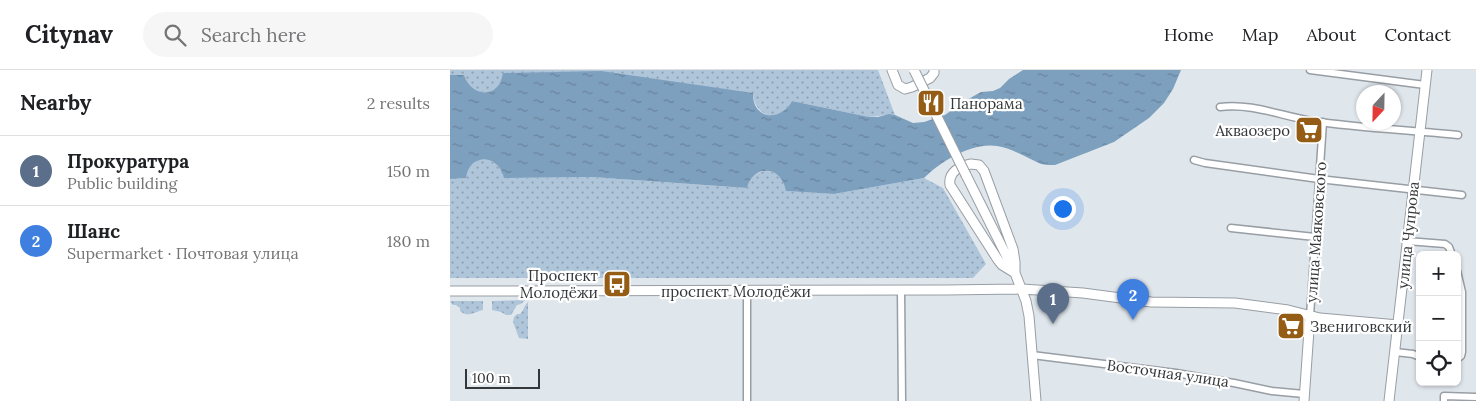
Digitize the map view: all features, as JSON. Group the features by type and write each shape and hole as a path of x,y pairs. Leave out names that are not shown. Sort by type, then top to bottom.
{"street":[{"path":"892,70 895,81 904,89 930,78 934,70"},
{"path":"914,70 1022,288 1029,316 1036,401"},
{"path":"1310,70 1425,85"},
{"name":"улица Чупрова","path":"1389,401 1427,70"},
{"path":"1220,107 1246,106 1311,121 1458,135"},
{"name":"улица Маяковского","path":"1304,397 1323,122"},
{"path":"1194,160 1319,179 1413,188 1462,195"},
{"path":"971,164 979,165 984,170 1013,249 1015,273 1002,265 998,260 950,185 950,178 956,170 971,164"},
{"path":"1231,228 1315,237"},
{"path":"1407,241 1445,244 1450,251"},
{"name":"проспект Молодёжи","path":"450,291 747,291 1022,288 1083,292 1151,302 1234,303 1288,310 1310,316 1398,325"},
{"path":"1461,288 1461,356"},
{"path":"901,290 902,401"},
{"path":"747,291 748,401"},
{"path":"1395,352 1416,355"},
{"name":"Восточная улица","path":"1032,355 1176,373 1234,382 1304,397"},
{"path":"1444,401 1444,396 1476,397"}],"shaded area":[{"path":"450,70 878,70 895,115 869,117 792,101 784,111 773,116 763,113 759,109 753,93 503,77 494,89 489,92 483,92 472,88 464,75 450,75"},
{"path":"479,160 488,160 495,163 501,169 505,178 592,177 747,188 756,175 768,171 780,177 787,191 834,194 924,178 943,188 986,264 973,278 450,278 450,179 465,178 469,167"},
{"path":"525,300 517,305 511,315 492,310 492,301"},
{"path":"450,301 483,301 483,310 466,314"},
{"path":"528,302 528,339 519,338 513,322 514,317 520,314"}],"water":[{"path":"1023,70 1181,70 1173,89 1164,103 1149,118 1114,142 1055,165 1041,164 997,146 977,147 948,159 924,178 834,194 786,191 779,176 774,172 768,171 761,171 755,174 747,188 592,177 504,178 496,164 484,160 472,164 466,178 450,179 450,75 464,75 473,88 485,92 496,88 501,81 503,73 601,71 753,93 757,108 762,113 768,115 781,113 792,101 869,117 895,115 913,123 924,122 945,115 981,92 1000,88 1009,79"}],"place":[{"name":"Панорама","path":"931,103"},
{"name":"Акваозеро","path":"1309,130"},
{"name":"Проспект Молодёжи","path":"617,284"},
{"name":"Шанс","path":"1133,320"},
{"name":"Прокуратура","path":"1053,324"},
{"name":"Звениговский","path":"1291,326"}]}
